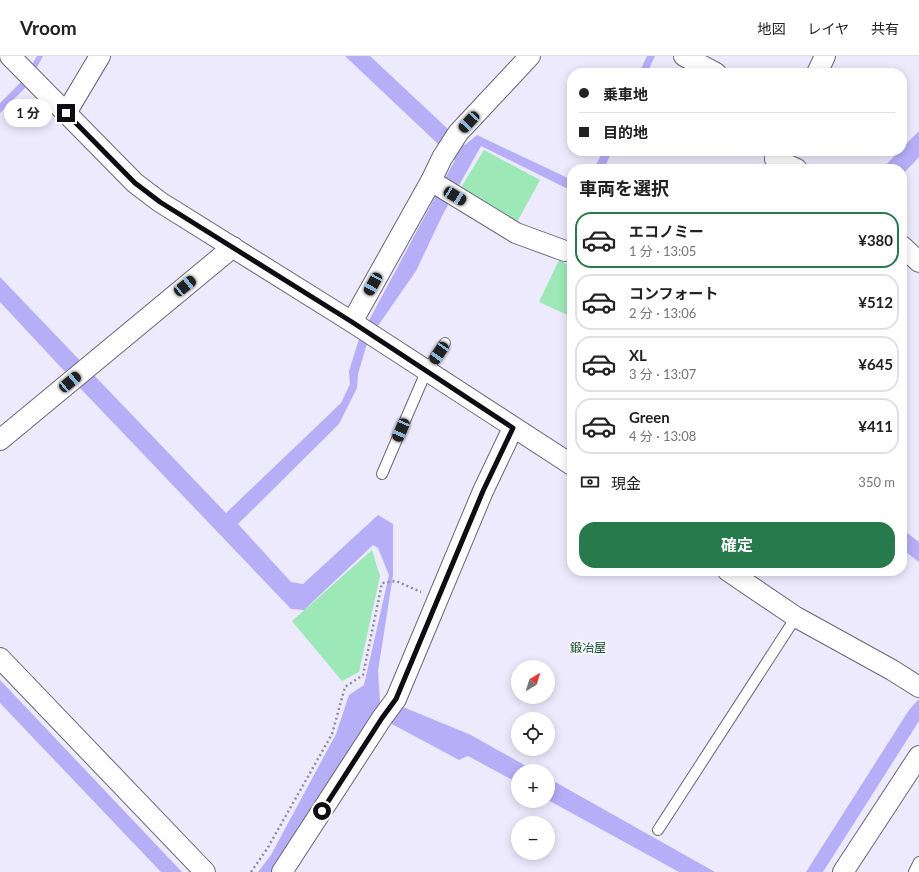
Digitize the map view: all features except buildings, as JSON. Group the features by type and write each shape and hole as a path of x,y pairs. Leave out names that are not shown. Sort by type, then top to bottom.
{"street":[{"path":"10,56 135,183 160,202 233,247 567,462"},
{"path":"66,113 100,56"},
{"path":"362,330 434,183 442,158 458,133 530,56"},
{"path":"684,56 707,68"},
{"path":"819,68 825,56"},
{"path":"775,160 785,164"},
{"path":"434,183 516,233 565,251"},
{"path":"0,440 233,247"},
{"path":"907,251 919,262"},
{"path":"282,872 387,711 438,600 483,491 513,428"},
{"path":"735,576 796,617 892,670 919,687"},
{"path":"0,658 206,872"},
{"path":"844,872 919,756"}],"lane":[{"path":"382,474 426,372 445,343"},
{"path":"658,830 796,617"},
{"path":"914,872 919,862"}],"path":[{"path":"251,872 267,849 332,734 345,687 363,675 382,583 396,581 438,600"}],"green space":[{"path":"484,150 540,180 517,222 460,189"},
{"path":"559,260 567,264 567,315 539,302"},
{"path":"372,550 380,576 359,672 342,681 292,621"}],"shaded area":[{"path":"37,56 43,56 27,86 0,113 0,103 23,80"},
{"path":"345,56 370,56 465,145 477,135 567,178 567,189 481,146 443,214 416,271 375,330 366,347 358,374 357,388 339,424 238,524 291,582 303,584 378,515 393,524 393,575 378,671 380,702 398,712 403,707 471,735 523,764 511,764 511,779 468,756 459,760 390,723 380,712 375,710 287,851 271,872 258,872 271,855 336,734 349,695 364,685 389,575 378,548 373,545 304,610 291,609 0,302 0,277 226,513 341,403 350,384 349,371 359,339 455,160"},
{"path":"647,56 655,56 649,68 641,68"},
{"path":"919,131 919,157 907,170 907,164 887,164 894,156 907,156 907,143"},
{"path":"600,156 610,156 606,164 596,164"},
{"path":"907,533 919,542 919,562 907,553"},
{"path":"0,680 182,872 161,872 0,703"},
{"path":"919,699 919,721 823,872 806,872 909,710"},
{"path":"555,782 715,872 679,872 555,804"}],"district":[{"name":"鍛冶屋","path":"588,648"}],"route":[{"path":"66,113 135,183 160,202 352,322 374,338 513,428 483,491 396,699 382,718 322,811"}]}
